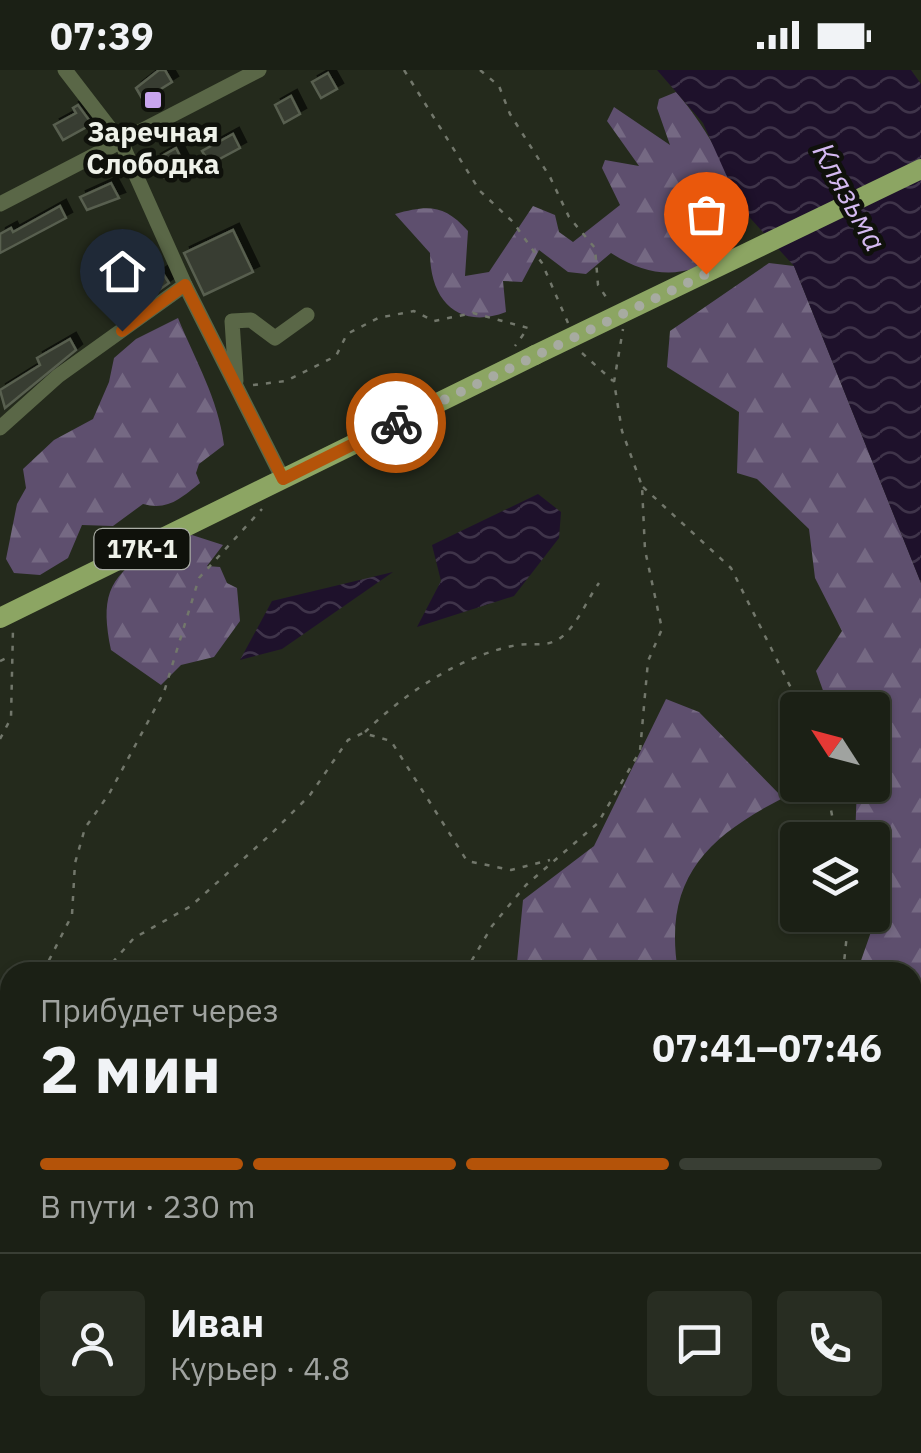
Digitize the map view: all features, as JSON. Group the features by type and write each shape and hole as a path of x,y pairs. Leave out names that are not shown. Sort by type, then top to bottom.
{"main road":[{"name":"17К-1","path":"7,615 921,169"}],"street":[{"path":"65,70 122,144 185,285 283,479"},
{"path":"0,204 259,70"},
{"path":"0,428 58,376 185,285"},
{"path":"236,385 232,321 251,320 275,338 307,315"}],"path":[{"path":"404,70 480,191 513,222 542,263 572,330"},
{"path":"480,70 500,86 510,114 550,176 569,217 595,248 598,286 616,311"},
{"path":"236,385 286,381 336,356 347,334 378,318 414,311 434,321 473,313 516,322 528,328 514,347"},
{"path":"471,962 492,926 552,859 598,824 640,751 648,661 662,628 645,550 642,486 622,431 614,382 624,331 620,321"},
{"path":"578,342 584,356 614,382"},
{"path":"642,486 731,568 793,692"},
{"path":"48,962 72,915 75,863 85,828 164,692 199,578 265,505"},
{"path":"113,962 134,938 191,906 271,834 310,795 348,740 364,733 402,696 514,645 541,646 564,636 600,583"},
{"path":"0,740 11,718 12,656 7,615"},
{"path":"0,660 12,656"},
{"path":"364,733 391,741 467,861 511,870 552,859"},
{"path":"844,962 847,932"}],"green space":[{"path":"676,92 710,140 735,193 746,230 731,245 699,266 666,273 630,264 611,253 586,274 568,272 539,250 522,282 503,281 506,312 474,317 450,307 435,285 430,253 395,214 435,209 459,222 468,231 465,276 489,272 533,206 555,215 559,232 573,242 620,205 602,168 605,160 639,166 607,121 614,107 670,145 657,108 659,99"},
{"path":"769,263 794,266 921,583 921,962 860,962 871,932 890,932 890,822 856,822 856,802 890,802 890,692 824,692 816,671 842,631 815,578 809,529 757,479 737,473 739,412 667,367 670,331"},
{"path":"178,318 212,396 224,445 199,464 196,473 200,483 167,504 143,504 113,526 82,525 68,558 40,575 14,573 6,559 17,504 26,488 23,469 54,440 93,419 109,382 114,358 136,339"},
{"path":"192,535 223,545 207,566 220,567 227,583 237,588 240,621 214,657 181,665 161,685 111,650 107,604 115,581 135,562 165,543"},
{"path":"666,699 699,712 780,795 780,800 732,829 696,866 684,887 677,912 677,962 517,962 523,900 594,846"}],"water":[{"name":"Клязьма","path":"657,70 911,70 921,84 921,583 794,266 741,208 703,123"},
{"path":"538,494 561,512 559,538 514,596 417,627 441,581 432,545"},
{"path":"393,572 282,649 240,660 272,601"}],"building":[{"path":"159,70 165,70 172,82 143,100 136,88"},
{"path":"328,73 337,89 321,98 312,82"},
{"path":"291,96 300,114 284,123 275,105"},
{"path":"78,105 92,124 63,140 54,125 76,113 73,108"},
{"path":"233,134 240,148 210,164 202,151"},
{"path":"176,148 185,166 164,177 155,160"},
{"path":"111,183 119,198 87,210 80,197"},
{"path":"60,206 66,218 0,253 0,234 11,228 13,232"},
{"path":"233,230 253,272 204,295 184,253"},
{"path":"162,272 169,283 125,314 119,303 150,288 147,282"},
{"path":"70,339 76,350 5,408 0,390 40,365 37,358"}],"way so far":[{"path":"396,423 706,274"}],"place":[{"name":"Заречная Слободка","path":"153,100"}],"route":[{"path":"122,331 185,285 283,479 396,423"}]}
